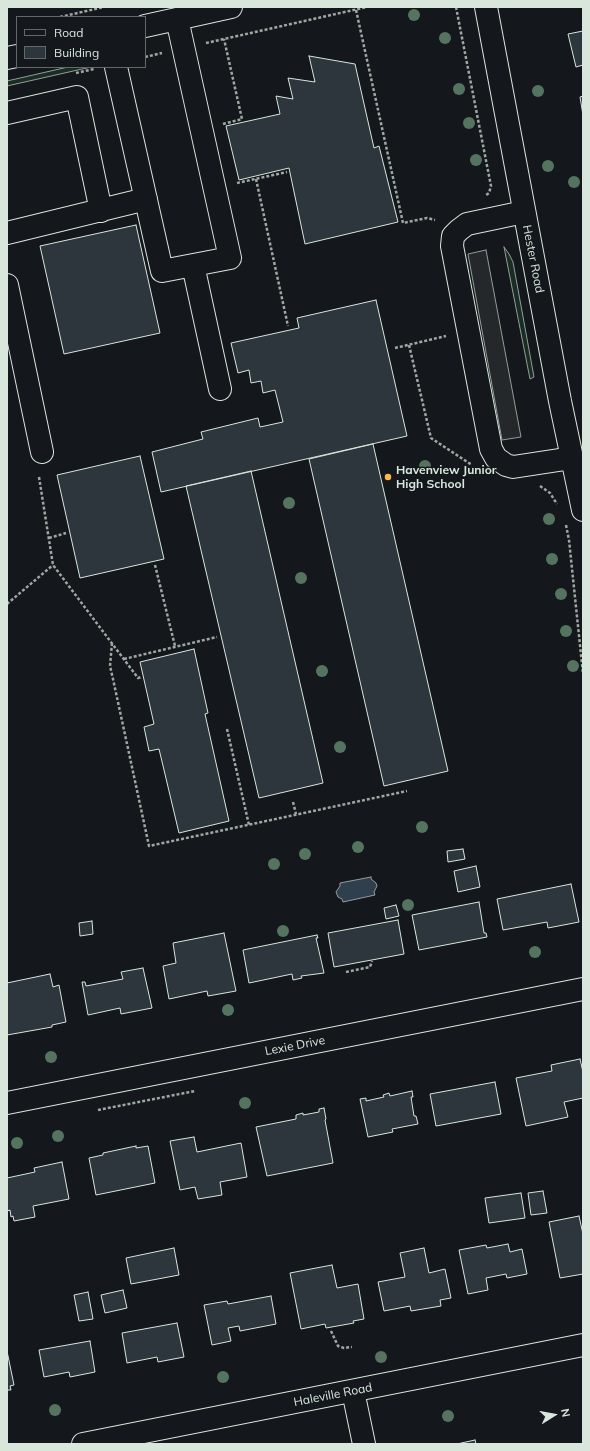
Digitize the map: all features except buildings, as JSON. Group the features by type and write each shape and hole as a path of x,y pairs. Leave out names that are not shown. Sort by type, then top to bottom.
{"street":[{"path":"146,26 231,7"},
{"name":"Hester Road","path":"486,7 524,212 583,510"},
{"path":"116,68 162,271 230,258 178,19"},
{"path":"7,113 77,98 101,211"},
{"path":"7,233 146,199"},
{"path":"524,212 467,224 453,236 452,246 491,449 496,458 506,465 513,467 572,458"},
{"path":"193,265 220,389"},
{"path":"7,285 42,452"},
{"name":"Lexie Drive","path":"7,1103 583,989"},
{"name":"Haleville Road","path":"83,1444 583,1345"},
{"path":"353,1391 364,1444"}],"path":[{"path":"64,16 104,7"},
{"path":"146,57 366,7"},
{"path":"356,10 403,223 427,218 435,220"},
{"path":"224,39 242,119 223,124 225,132"},
{"path":"235,176 237,184 288,172"},
{"path":"256,179 288,326"},
{"path":"394,348 453,335"},
{"path":"408,345 431,438 475,467"},
{"path":"39,476 53,565 138,678 141,677"},
{"path":"49,538 66,534"},
{"path":"7,604 53,565"},
{"path":"155,565 176,647"},
{"path":"124,659 217,637"},
{"path":"112,643 110,666 112,679 149,846 407,790"},
{"path":"227,729 250,825"},
{"path":"293,802 296,814"},
{"path":"346,972 370,967 372,961"},
{"path":"331,1331 338,1346 344,1348 352,1347"}],"green space":[{"path":"64,68 87,68 7,86 7,81"},
{"path":"504,247 513,262 534,377 530,379"}],"shaded area":[{"path":"486,250 521,437 502,440 468,254"}],"water":[{"path":"371,877 377,886 374,892 375,895 343,902 342,899 338,897 336,892 340,886 340,883"}],"place":[{"name":"Havenview Junior High School","path":"388,477"}]}
